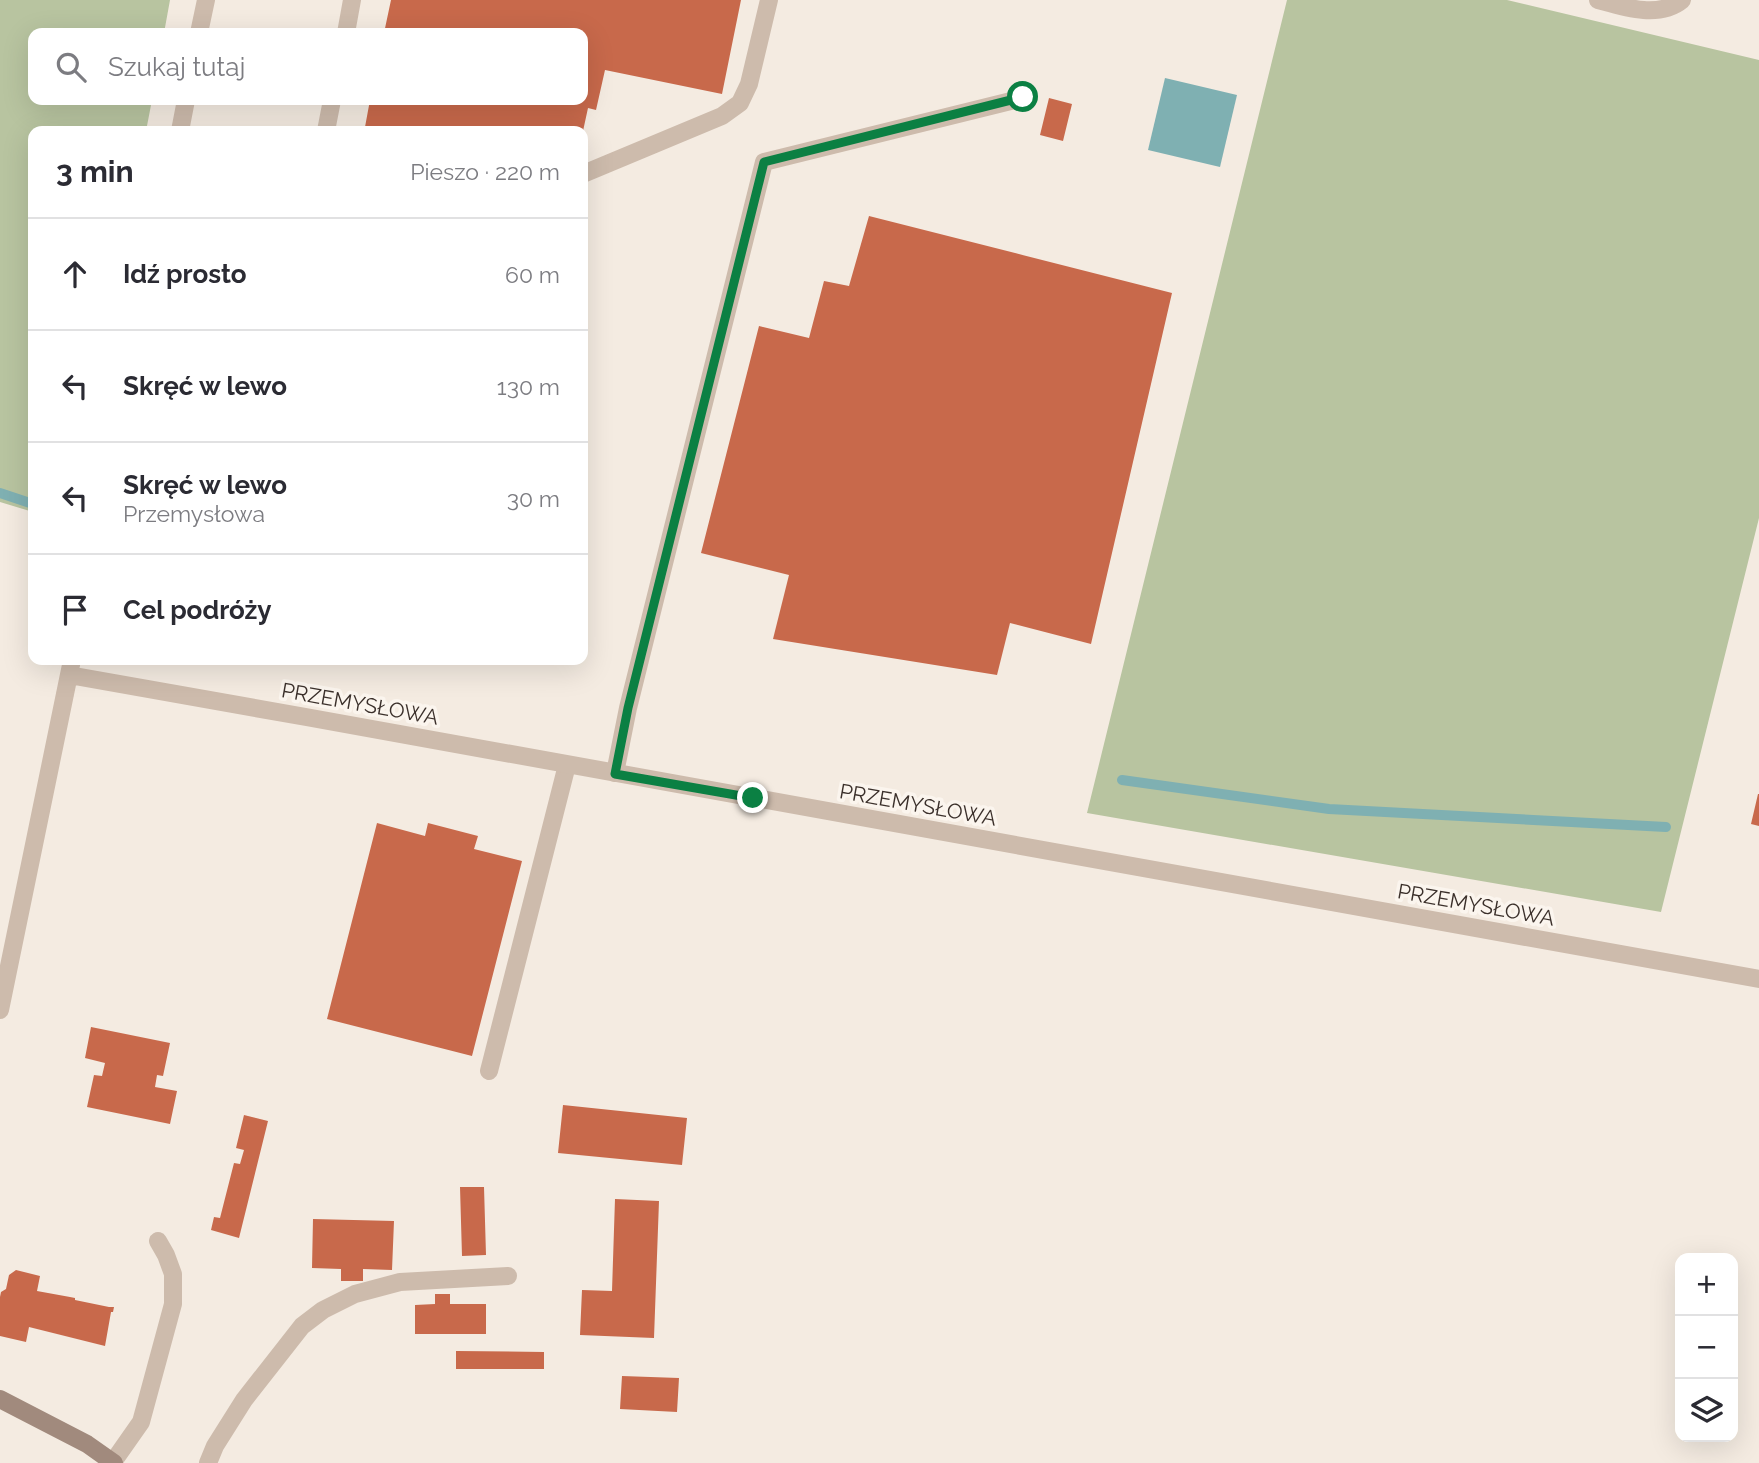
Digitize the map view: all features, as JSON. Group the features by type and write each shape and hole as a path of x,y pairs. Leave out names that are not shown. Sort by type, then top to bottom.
{"street":[{"path":"200,28 206,0"},
{"path":"347,28 352,0"},
{"path":"588,172 722,116 740,103 749,84 769,0"},
{"path":"1598,0 1625,8 1656,10 1678,4 1682,0"},
{"path":"615,774 628,708 764,162 1023,97"},
{"path":"181,126 185,105"},
{"path":"327,126 331,105"},
{"path":"0,1010 71,668"},
{"name":"PRZEMYSŁOWA","path":"71,668 306,717 566,765 1759,979"},
{"path":"489,1070 566,765"},
{"path":"0,1399 87,1444 113,1462 141,1422 173,1304 173,1274 158,1241"},
{"path":"208,1463 244,1400 302,1326 323,1310 355,1294 400,1282 508,1276"}],"green space":[{"path":"0,0 170,0 165,28 28,28 28,105 151,105 147,126 28,126 28,510 0,502"},
{"path":"1287,0 1507,0 1759,60 1759,518 1661,912 1087,813"}],"water":[{"path":"1165,78 1237,95 1220,167 1148,150"}],"building":[{"path":"391,0 741,0 722,94 605,70 596,110 588,108 584,126 365,126 369,105 588,105 588,28 385,28"},
{"path":"1049,98 1072,104 1063,141 1040,135"},
{"path":"869,216 1172,293 1091,644 1010,623 997,675 773,639 789,575 701,553 759,326 809,338 824,281 849,286"},
{"path":"1759,794 1759,826 1751,824"},
{"path":"377,823 425,836 428,823 478,836 474,849 522,861 472,1056 327,1019"},
{"path":"91,1027 170,1043 163,1076 157,1075 155,1087 177,1091 170,1124 87,1107 94,1075 102,1076 105,1063 85,1058"},
{"path":"563,1105 687,1118 682,1165 558,1153"},
{"path":"244,1115 268,1121 239,1238 211,1230 214,1217 220,1218 234,1163 240,1164 244,1150 236,1148"},
{"path":"460,1187 484,1187 486,1255 462,1256"},
{"path":"615,1199 659,1201 654,1338 580,1335 582,1290 612,1291"},
{"path":"313,1219 394,1221 392,1270 363,1269 363,1281 341,1281 341,1269 312,1268"},
{"path":"16,1270 40,1276 37,1291 114,1307 105,1346 29,1327 26,1342 0,1336 1,1292 6,1289 9,1275"},
{"path":"435,1294 450,1294 450,1304 486,1304 486,1334 415,1334 415,1305 435,1304"},
{"path":"456,1351 544,1352 544,1369 456,1369"},
{"path":"622,1376 679,1378 677,1412 620,1409"}],"waterway":[{"path":"0,493 28,502"},
{"path":"1122,780 1329,809 1666,827"}],"route":[{"path":"753,798 615,774 628,708 764,162 1023,97"}]}
